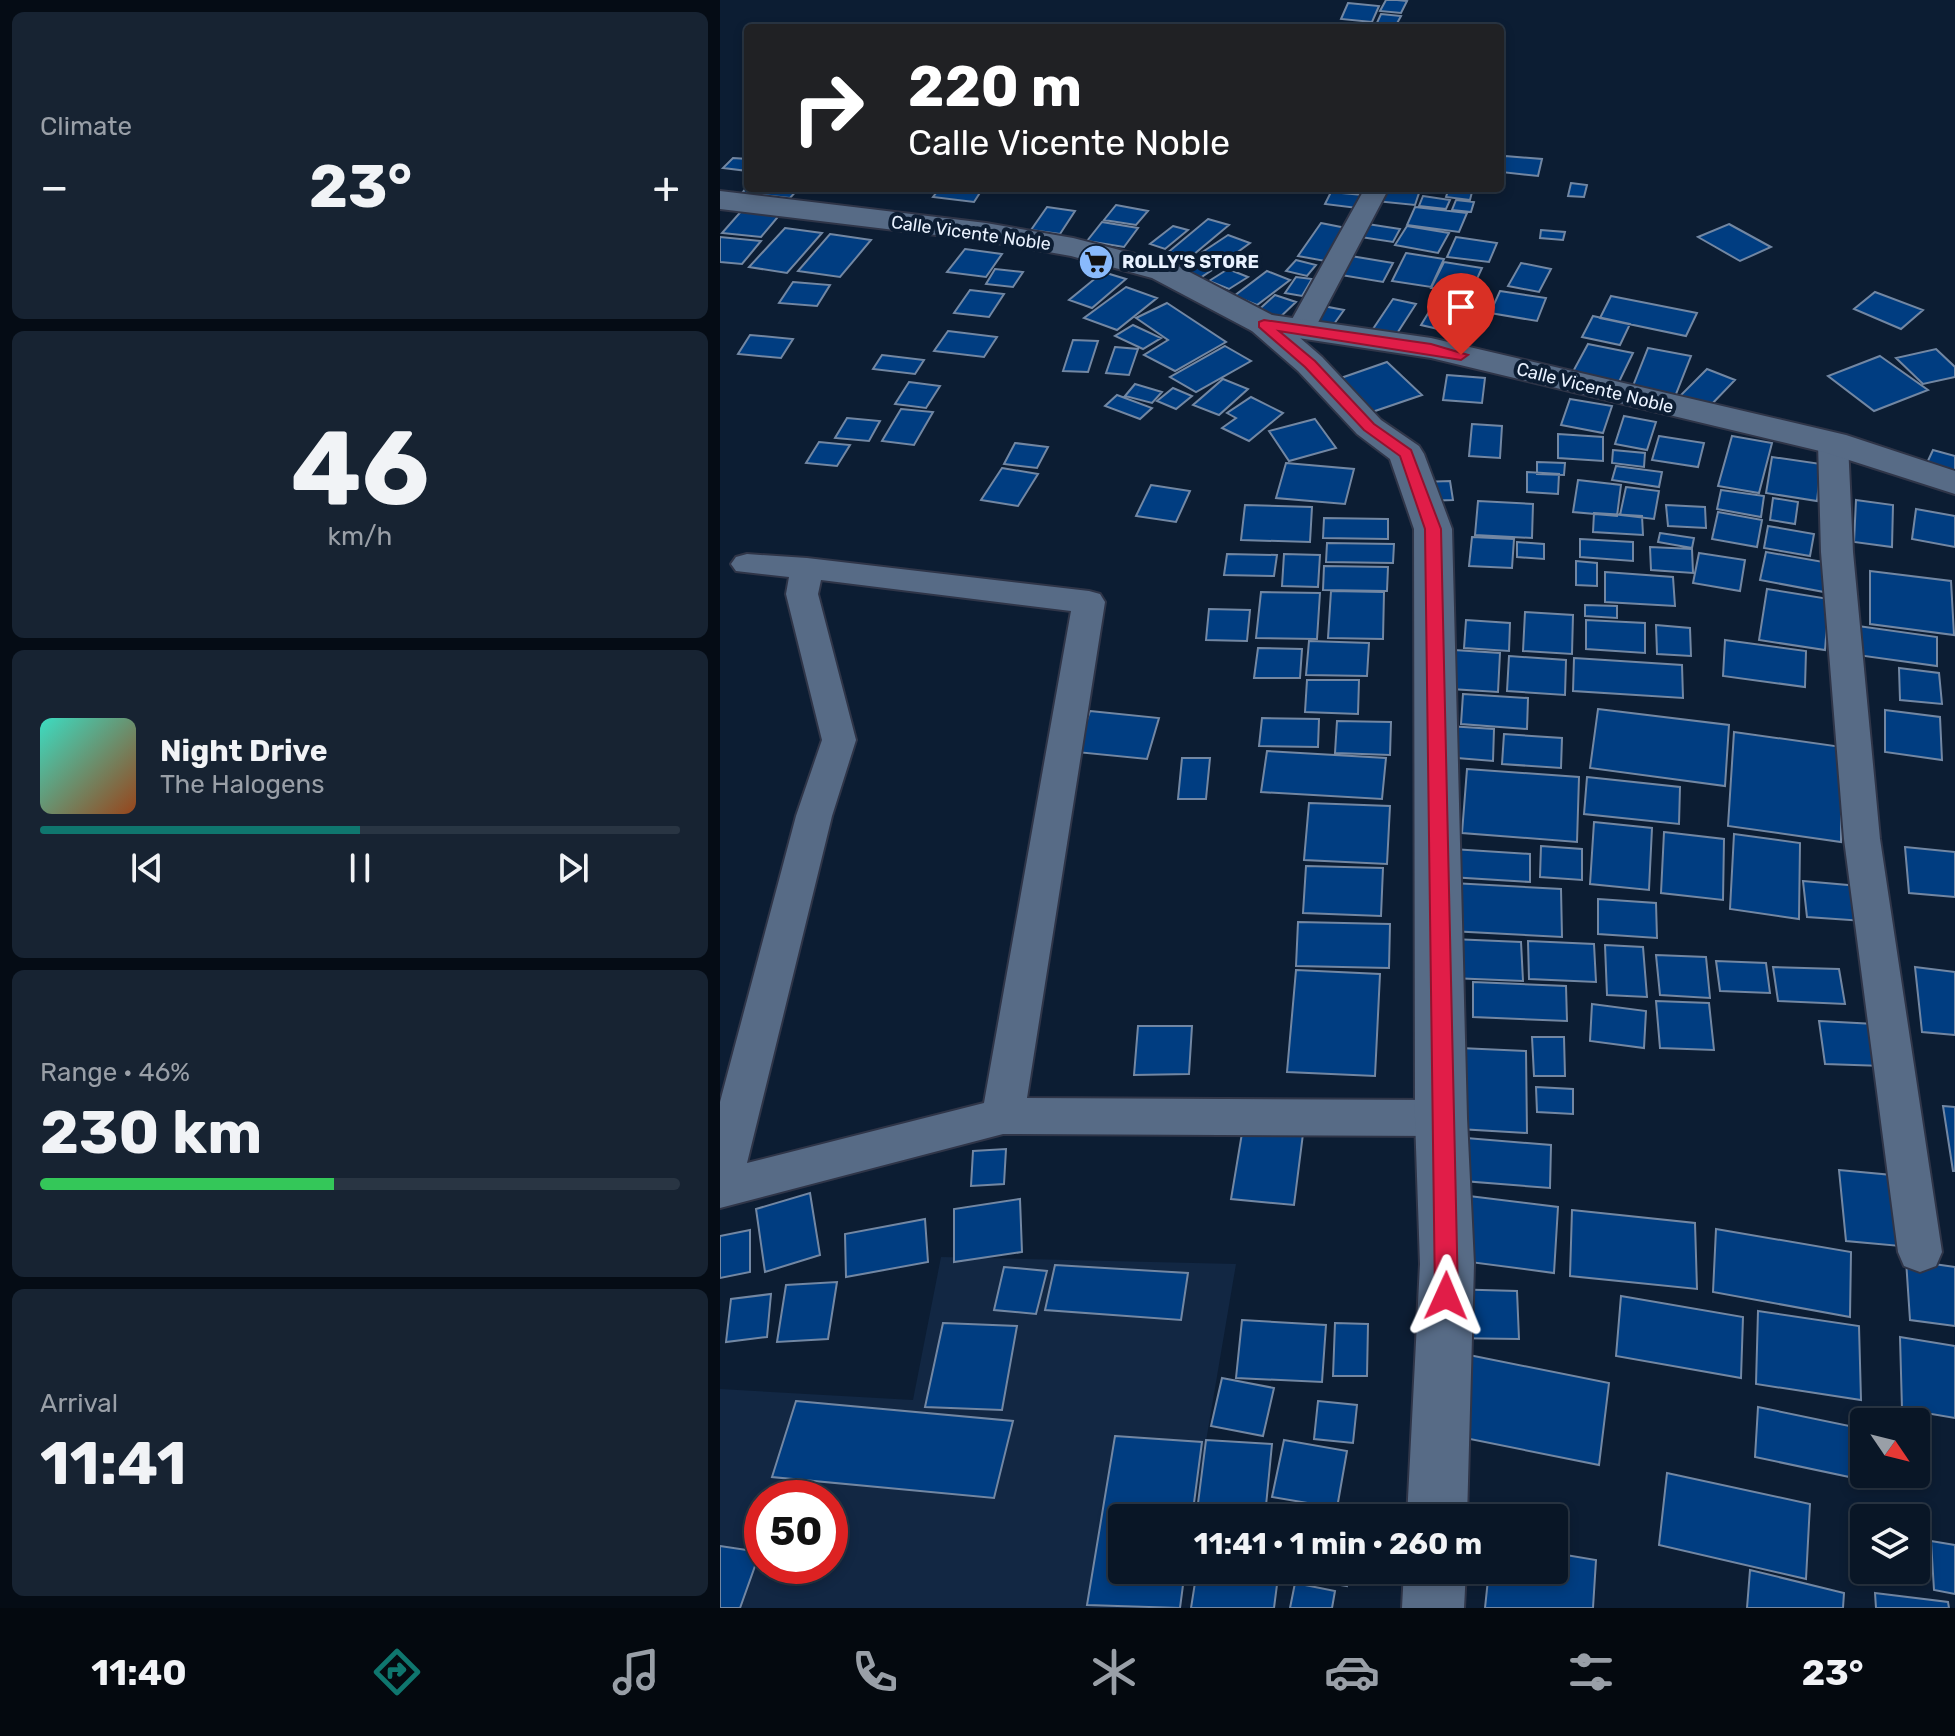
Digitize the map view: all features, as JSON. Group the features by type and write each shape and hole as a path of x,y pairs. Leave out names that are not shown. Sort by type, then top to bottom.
{"main road":[{"name":"Calle Vicente Noble","path":"720,200 986,232 1073,247 1163,271 1282,327 1431,348 1833,443 1955,483"},
{"path":"1282,327 1310,364 1369,427 1406,454 1433,529 1441,1118 1447,1264 1438,1504"},
{"path":"1433,1608 1434,1584"}],"street":[{"path":"1282,327 1374,192"},
{"path":"1833,443 1837,552 1862,839 1920,1252"},
{"path":"747,564 807,568 1089,602 1003,1116"},
{"path":"807,568 802,594 839,740 814,816 721,1189 1003,1116 1441,1118"}],"shaded area":[{"path":"941,1257 1236,1264 1195,1504 1108,1504 1108,1584 1182,1584 1178,1608 720,1608 720,1389 913,1400"}],"building":[{"path":"1386,0 1407,1 1401,13 1380,11"},
{"path":"1348,3 1379,6 1372,22 1341,19"},
{"path":"1381,14 1401,16 1397,24 1376,24"},
{"path":"1505,156 1542,159 1538,176 1504,172"},
{"path":"733,158 744,159 744,171 723,168"},
{"path":"1571,183 1587,185 1584,197 1568,196"},
{"path":"744,191 795,192 790,198 742,193"},
{"path":"937,192 980,192 974,202 933,197"},
{"path":"1331,192 1363,195 1357,208 1325,204"},
{"path":"1379,192 1419,193 1415,205 1375,201"},
{"path":"1448,192 1472,192 1470,200 1446,197"},
{"path":"1423,196 1450,200 1446,209 1419,206"},
{"path":"1456,200 1474,202 1471,212 1452,210"},
{"path":"1116,205 1148,211 1136,225 1104,220"},
{"path":"1047,207 1075,211 1060,234 1031,230"},
{"path":"1415,207 1467,213 1459,232 1407,225"},
{"path":"744,208 782,212 761,237 722,233"},
{"path":"1208,219 1229,225 1187,260 1166,254"},
{"path":"1102,222 1138,228 1124,247 1087,241"},
{"path":"1321,223 1346,228 1325,261 1298,256"},
{"path":"1361,223 1400,229 1393,242 1354,236"},
{"path":"1729,224 1771,247 1740,261 1698,237"},
{"path":"1173,226 1188,230 1165,249 1150,244"},
{"path":"1407,226 1449,233 1438,253 1395,245"},
{"path":"785,228 822,233 787,273 749,267"},
{"path":"1541,230 1565,232 1563,240 1540,238"},
{"path":"830,234 871,240 840,277 798,271"},
{"path":"1228,235 1250,243 1224,262 1201,253"},
{"path":"720,237 761,241 742,264 720,262"},
{"path":"1456,237 1497,243 1489,262 1447,257"},
{"path":"965,249 1002,254 986,277 947,272"},
{"path":"1406,253 1444,259 1431,287 1392,281"},
{"path":"1200,255 1221,264 1200,278 1179,269"},
{"path":"1345,255 1393,263 1383,282 1335,274"},
{"path":"1296,260 1316,265 1307,276 1286,271"},
{"path":"1444,262 1482,268 1470,294 1431,288"},
{"path":"1521,263 1551,269 1539,292 1508,286"},
{"path":"995,269 1023,272 1013,287 986,284"},
{"path":"1228,269 1248,277 1229,289 1209,281"},
{"path":"1267,271 1290,280 1257,305 1234,296"},
{"path":"1103,272 1126,279 1092,308 1069,300"},
{"path":"1296,277 1312,279 1302,296 1285,293"},
{"path":"793,282 830,285 817,306 779,303"},
{"path":"1126,287 1157,298 1117,330 1084,318"},
{"path":"970,290 1004,294 989,317 954,313"},
{"path":"1500,291 1546,298 1537,321 1490,313"},
{"path":"1875,292 1923,310 1901,329 1854,309"},
{"path":"1275,295 1296,302 1276,321 1254,314"},
{"path":"1454,295 1487,301 1481,312 1448,306"},
{"path":"1611,296 1697,313 1686,336 1600,318"},
{"path":"1393,299 1416,304 1394,338 1371,332"},
{"path":"1167,303 1226,342 1175,371 1144,355 1168,340 1136,318"},
{"path":"1318,305 1344,310 1329,331 1303,326"},
{"path":"1432,307 1471,316 1460,334 1421,325"},
{"path":"1593,316 1630,324 1620,345 1582,337"},
{"path":"1133,325 1161,338 1143,349 1115,336"},
{"path":"948,331 997,337 984,357 934,351"},
{"path":"750,335 793,339 781,358 738,354"},
{"path":"1073,340 1098,341 1088,372 1063,371"},
{"path":"1588,344 1633,353 1615,390 1569,379"},
{"path":"1225,346 1251,361 1196,392 1170,377"},
{"path":"1115,347 1138,349 1129,375 1106,373"},
{"path":"1648,348 1691,356 1674,399 1631,391"},
{"path":"1936,349 1955,367 1955,377 1923,384 1896,358"},
{"path":"882,355 924,360 915,374 873,369"},
{"path":"1880,356 1928,390 1874,411 1828,376"},
{"path":"1387,362 1422,395 1372,412 1338,379"},
{"path":"1707,369 1735,380 1709,407 1680,396"},
{"path":"1447,375 1485,378 1482,403 1443,400"},
{"path":"1223,379 1248,389 1219,415 1193,405"},
{"path":"909,382 940,386 926,408 895,404"},
{"path":"1135,384 1162,392 1152,403 1125,396"},
{"path":"1173,388 1192,396 1176,409 1157,401"},
{"path":"1117,395 1152,408 1140,419 1105,406"},
{"path":"1251,397 1283,413 1249,441 1222,428 1236,418 1227,413"},
{"path":"1570,399 1612,406 1603,433 1561,425"},
{"path":"901,409 933,412 914,445 882,441"},
{"path":"1624,416 1656,422 1647,450 1615,444"},
{"path":"847,418 880,421 869,441 835,438"},
{"path":"1315,419 1336,448 1289,461 1269,431"},
{"path":"1472,424 1502,426 1500,458 1469,456"},
{"path":"1558,434 1603,437 1603,461 1558,458"},
{"path":"1659,436 1704,443 1698,467 1652,460"},
{"path":"1732,436 1772,443 1759,493 1718,486"},
{"path":"819,442 850,445 837,466 806,463"},
{"path":"1015,443 1048,447 1037,468 1004,464"},
{"path":"1613,450 1645,453 1644,467 1612,463"},
{"path":"1933,450 1955,456 1955,474 1926,465"},
{"path":"1772,457 1821,464 1817,501 1766,493"},
{"path":"1537,462 1565,463 1564,475 1537,474"},
{"path":"1286,463 1354,469 1345,504 1276,498"},
{"path":"1616,466 1662,472 1659,487 1612,480"},
{"path":"1002,468 1038,474 1018,506 981,500"},
{"path":"1527,472 1559,474 1558,494 1527,492"},
{"path":"1578,480 1621,485 1617,516 1573,512"},
{"path":"1450,481 1453,500 1425,501 1422,482"},
{"path":"1151,485 1190,491 1176,522 1136,516"},
{"path":"1626,487 1659,491 1654,519 1620,515"},
{"path":"1721,490 1764,496 1761,517 1717,509"},
{"path":"1773,498 1798,502 1795,524 1770,520"},
{"path":"1856,500 1893,505 1892,547 1854,542"},
{"path":"1478,501 1533,504 1532,538 1475,535"},
{"path":"1245,505 1312,507 1310,542 1241,540"},
{"path":"1666,505 1705,507 1706,528 1668,526"},
{"path":"1916,509 1955,516 1955,547 1912,539"},
{"path":"1718,512 1762,520 1757,547 1712,539"},
{"path":"1594,513 1642,516 1643,535 1593,532"},
{"path":"1324,518 1388,519 1388,539 1323,538"},
{"path":"1768,526 1814,534 1810,556 1764,548"},
{"path":"1660,533 1694,538 1692,548 1658,542"},
{"path":"1472,537 1514,539 1512,568 1469,566"},
{"path":"1580,539 1633,542 1633,561 1580,557"},
{"path":"1517,542 1544,544 1544,559 1517,557"},
{"path":"1327,543 1394,544 1393,563 1326,562"},
{"path":"1650,547 1692,549 1693,573 1651,570"},
{"path":"1766,552 1829,563 1824,592 1760,580"},
{"path":"1699,553 1745,560 1740,591 1693,583"},
{"path":"1227,554 1277,555 1274,576 1224,575"},
{"path":"1284,554 1320,555 1318,587 1282,586"},
{"path":"1576,561 1597,563 1597,586 1576,585"},
{"path":"1324,566 1388,567 1387,591 1323,590"},
{"path":"1870,571 1951,581 1954,635 1870,624"},
{"path":"1605,572 1673,577 1675,606 1605,602"},
{"path":"1767,589 1829,599 1825,650 1759,640"},
{"path":"1331,591 1384,592 1383,639 1328,638"},
{"path":"1261,592 1320,593 1317,639 1256,638"},
{"path":"1585,605 1617,606 1617,618 1585,616"},
{"path":"1209,609 1250,610 1247,641 1206,640"},
{"path":"1525,612 1573,615 1572,654 1523,651"},
{"path":"1466,620 1510,623 1509,651 1464,648"},
{"path":"1586,620 1645,623 1645,653 1586,649"},
{"path":"1656,625 1690,628 1691,656 1657,654"},
{"path":"1858,626 1937,637 1937,666 1857,655"},
{"path":"1725,640 1806,651 1805,687 1723,676"},
{"path":"1309,641 1369,643 1367,676 1306,675"},
{"path":"1258,648 1302,649 1300,678 1254,678"},
{"path":"1454,650 1500,653 1498,692 1451,689"},
{"path":"1509,656 1566,660 1565,695 1507,691"},
{"path":"1574,658 1682,665 1683,698 1573,691"},
{"path":"1899,668 1939,673 1942,704 1900,700"},
{"path":"1307,680 1359,680 1358,714 1305,712"},
{"path":"1463,694 1528,698 1527,729 1461,724"},
{"path":"1598,709 1729,725 1725,786 1590,768"},
{"path":"1885,710 1940,717 1942,760 1885,752"},
{"path":"1090,711 1159,718 1147,759 1076,752"},
{"path":"1262,718 1319,719 1318,747 1259,746"},
{"path":"1337,721 1391,722 1390,755 1335,753"},
{"path":"1448,726 1494,729 1493,761 1445,757"},
{"path":"1734,732 1842,747 1841,842 1728,826"},
{"path":"1504,734 1562,738 1561,768 1502,764"},
{"path":"1267,751 1386,758 1382,799 1261,792"},
{"path":"1182,758 1210,758 1206,799 1178,799"},
{"path":"1467,769 1579,777 1577,842 1462,833"},
{"path":"1587,777 1680,787 1679,824 1584,814"},
{"path":"1309,803 1390,806 1387,864 1304,860"},
{"path":"1594,822 1652,828 1649,890 1590,884"},
{"path":"1664,832 1724,839 1723,900 1661,893"},
{"path":"1734,834 1800,843 1799,919 1730,909"},
{"path":"1541,846 1582,849 1582,880 1540,877"},
{"path":"1905,847 1955,852 1955,897 1909,893"},
{"path":"1452,849 1530,854 1530,882 1450,877"},
{"path":"1306,866 1383,868 1381,916 1303,913"},
{"path":"1803,881 1859,886 1864,921 1807,917"},
{"path":"1452,883 1561,889 1562,937 1450,931"},
{"path":"1598,899 1656,903 1657,938 1598,934"},
{"path":"1298,922 1390,924 1389,968 1296,966"},
{"path":"1452,939 1521,942 1523,981 1451,978"},
{"path":"1528,941 1594,944 1596,982 1529,979"},
{"path":"1605,945 1643,947 1647,997 1607,995"},
{"path":"1656,955 1706,957 1710,998 1660,995"},
{"path":"1716,961 1766,963 1770,993 1720,991"},
{"path":"1773,967 1839,969 1845,1004 1778,1001"},
{"path":"1915,967 1955,972 1955,1035 1922,1032"},
{"path":"1296,970 1380,974 1375,1076 1287,1072"},
{"path":"1473,982 1566,986 1567,1021 1473,1017"},
{"path":"1656,1001 1709,1003 1714,1050 1660,1048"},
{"path":"1592,1004 1646,1011 1644,1048 1590,1041"},
{"path":"1819,1021 1875,1024 1883,1066 1825,1064"},
{"path":"1138,1026 1192,1026 1189,1074 1134,1075"},
{"path":"1532,1037 1564,1037 1565,1076 1534,1076"},
{"path":"1460,1048 1526,1051 1527,1133 1459,1129"},
{"path":"1536,1087 1573,1089 1573,1114 1537,1112"},
{"path":"1943,1106 1955,1107 1955,1171 1953,1171"},
{"path":"1244,1121 1304,1126 1294,1205 1231,1199"},
{"path":"1466,1138 1551,1145 1550,1188 1463,1181"},
{"path":"1006,1149 1004,1184 971,1186 973,1151"},
{"path":"1839,1170 1892,1175 1900,1246 1846,1241"},
{"path":"810,1193 820,1255 765,1272 756,1209"},
{"path":"1469,1196 1558,1207 1554,1273 1462,1261"},
{"path":"1020,1199 1022,1252 954,1262 954,1209"},
{"path":"1572,1210 1695,1223 1697,1289 1570,1276"},
{"path":"925,1219 928,1262 846,1277 845,1234"},
{"path":"1716,1229 1851,1252 1850,1317 1713,1292"},
{"path":"750,1230 750,1272 720,1278 720,1236"},
{"path":"1906,1260 1955,1267 1955,1326 1910,1320"},
{"path":"1055,1265 1188,1273 1181,1320 1045,1310"},
{"path":"1004,1267 1047,1271 1036,1314 994,1310"},
{"path":"837,1282 828,1339 777,1342 786,1285"},
{"path":"1447,1289 1517,1291 1519,1339 1448,1338"},
{"path":"771,1294 767,1337 726,1342 731,1299"},
{"path":"1621,1296 1743,1317 1741,1378 1616,1356"},
{"path":"1758,1311 1859,1326 1861,1400 1756,1384"},
{"path":"1242,1320 1326,1325 1322,1382 1236,1378"},
{"path":"943,1323 1017,1326 1002,1410 925,1407"},
{"path":"1335,1323 1368,1324 1367,1376 1333,1376"},
{"path":"1900,1337 1955,1346 1955,1418 1930,1414 1930,1408 1902,1408"},
{"path":"1464,1354 1609,1383 1599,1465 1450,1435"},
{"path":"1222,1378 1274,1388 1263,1436 1211,1426"},
{"path":"796,1401 1013,1421 994,1498 848,1484 848,1480 772,1477"},
{"path":"1318,1401 1357,1405 1353,1443 1314,1439"},
{"path":"1758,1407 1850,1426 1850,1477 1755,1457"},
{"path":"1115,1436 1202,1442 1194,1504 1108,1504 1108,1584 1183,1584 1180,1608 1087,1605"},
{"path":"1206,1440 1272,1444 1266,1504 1198,1504"},
{"path":"1284,1440 1347,1451 1338,1504 1313,1504 1272,1497"},
{"path":"1667,1473 1810,1504 1806,1579 1659,1545"},
{"path":"1931,1541 1955,1545 1955,1594 1934,1590"},
{"path":"720,1546 744,1550 744,1584 749,1584 740,1608 720,1608"},
{"path":"1568,1555 1596,1560 1593,1608 1485,1608 1488,1584 1568,1584"},
{"path":"1750,1570 1844,1593 1843,1608 1747,1608"},
{"path":"1195,1584 1277,1584 1274,1608 1191,1608"},
{"path":"1295,1584 1335,1591 1332,1608 1290,1608"},
{"path":"1875,1593 1948,1602 1949,1608 1876,1608"}],"place":[{"name":"ROLLY'S STORE","path":"1096,262"}],"route":[{"path":"1446,1296 1433,529 1406,454 1369,427 1310,364 1264,324 1461,355"}]}
